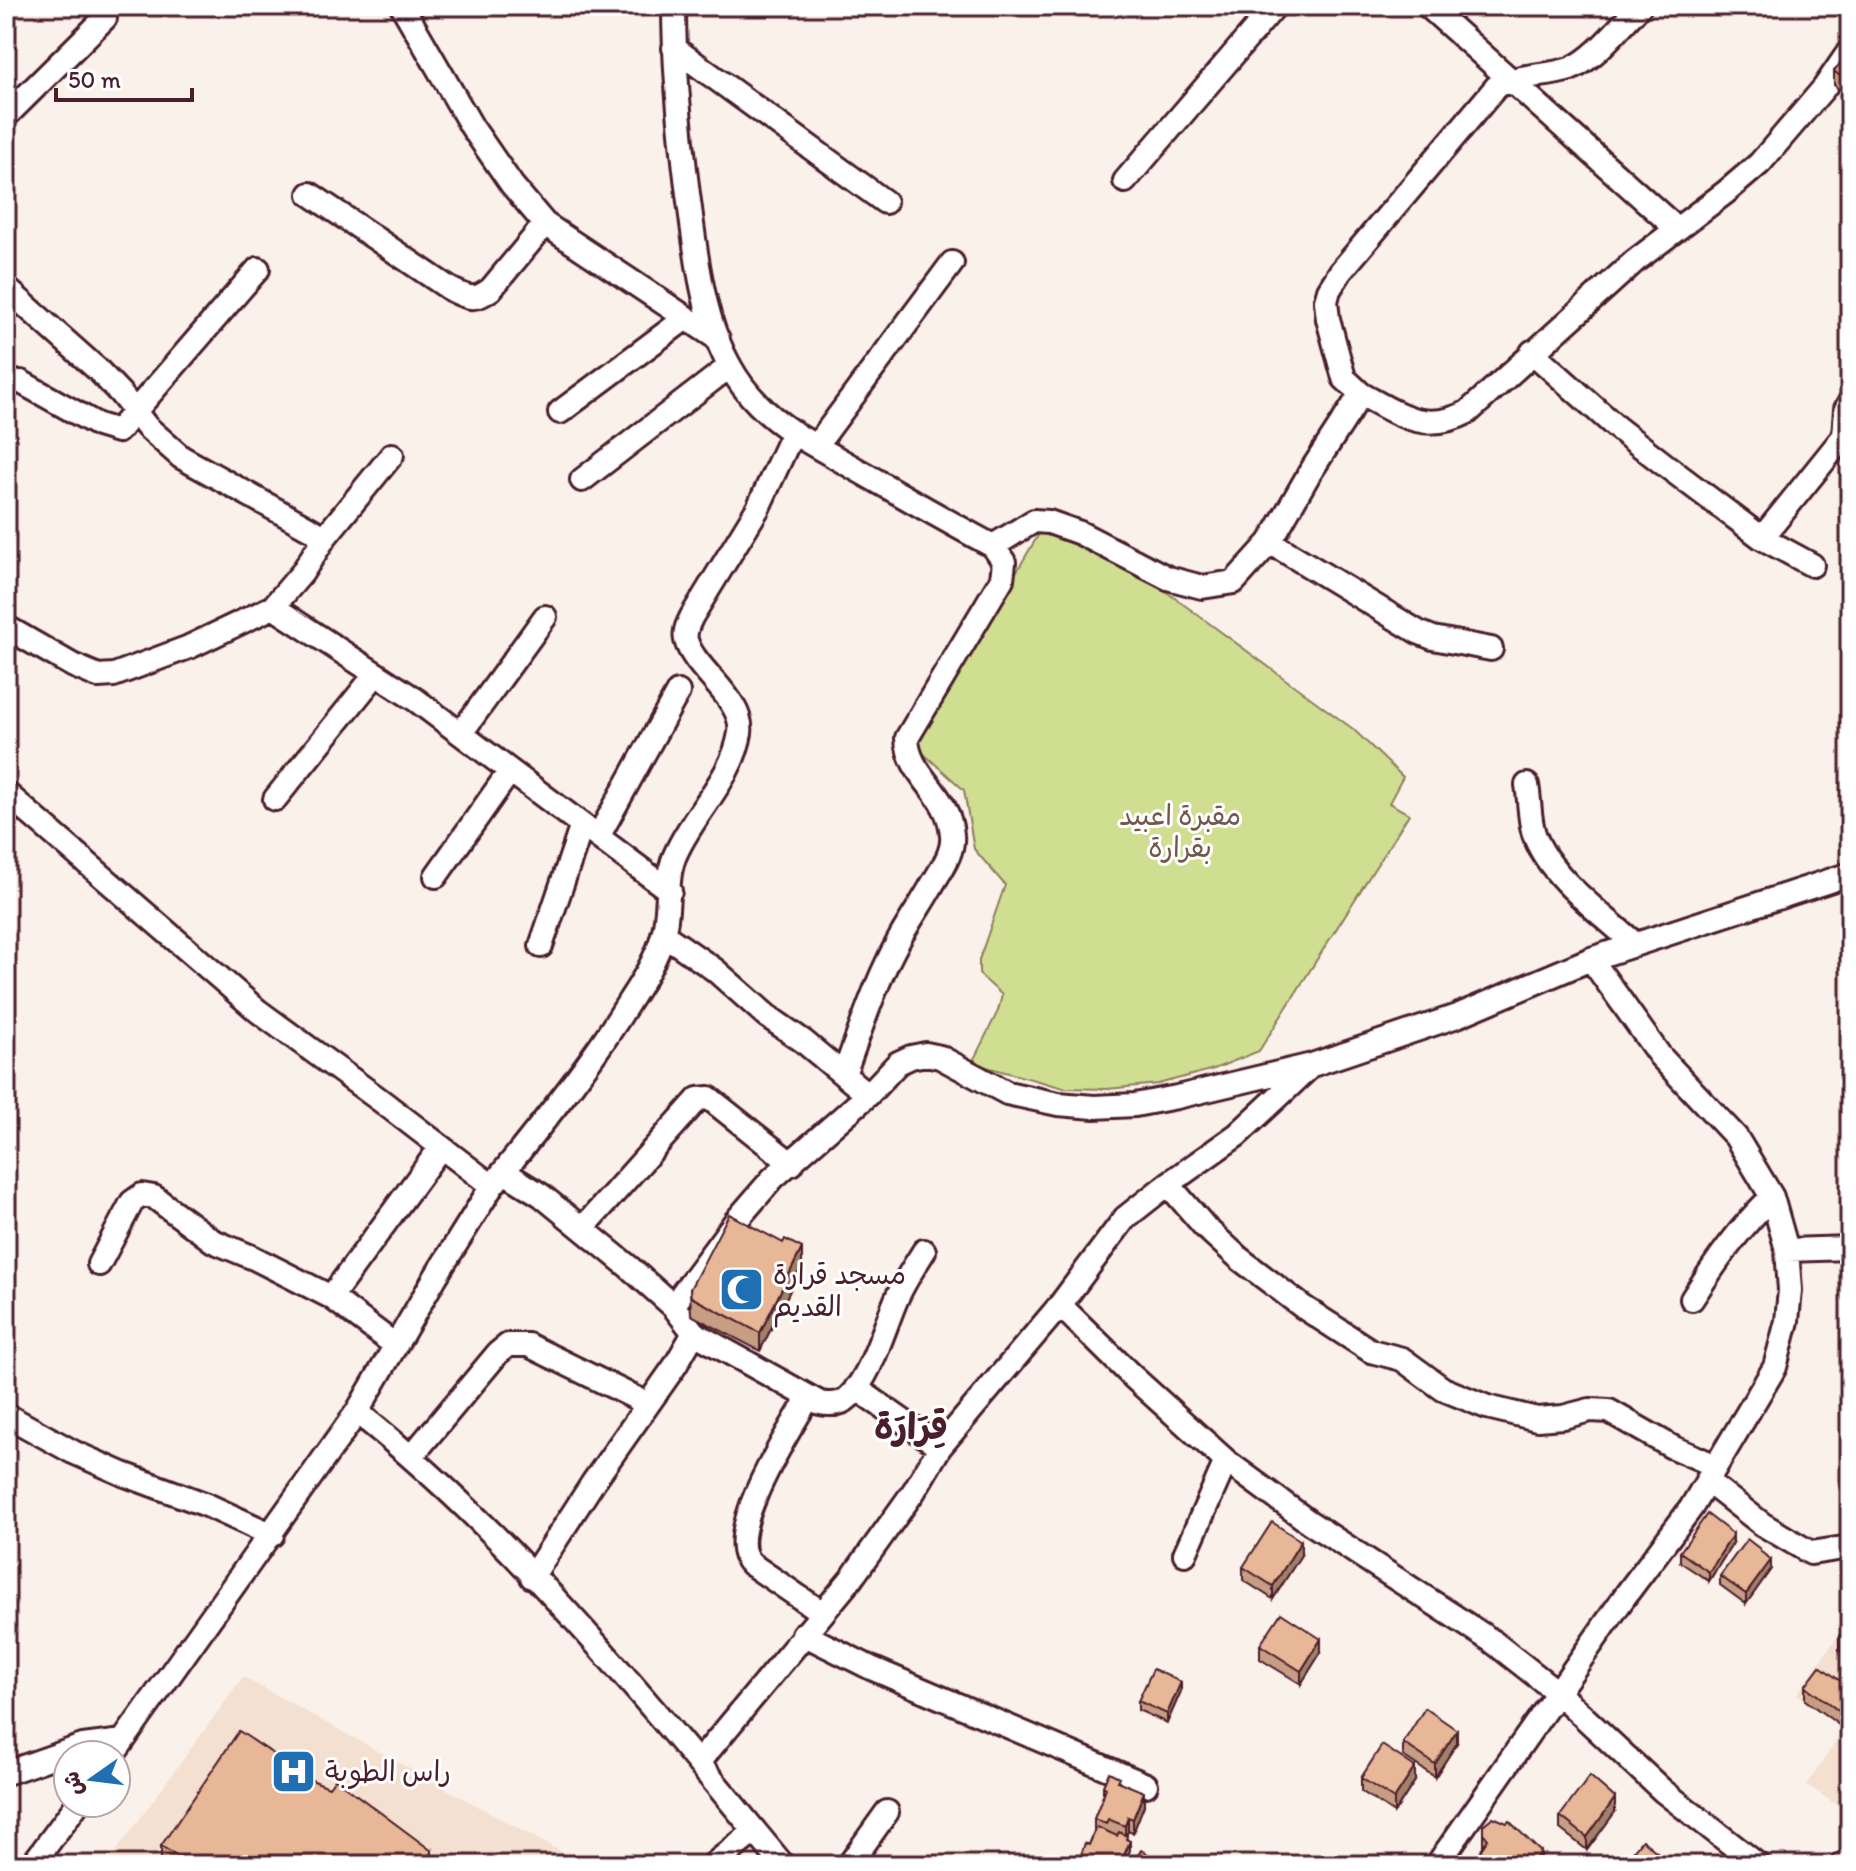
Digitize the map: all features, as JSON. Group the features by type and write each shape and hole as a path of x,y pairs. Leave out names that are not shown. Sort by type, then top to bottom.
{"street":[{"path":"402,6 472,127 512,185 545,224 718,339"},
{"path":"674,6 679,124 696,251 708,310 730,366 756,403 793,432 993,546 1004,562 1002,579 907,738 907,751 914,765 943,802 951,821 953,840 945,862 899,939 844,1074"},
{"path":"1125,181 1275,6"},
{"path":"1428,6 1677,229"},
{"path":"1640,6 1582,63 1569,69 1510,79 1497,86 1341,271 1329,290 1326,309 1339,367 1344,378 1361,394 1422,422 1437,424 1468,412 1635,261 1760,163 1824,88 1850,50"},
{"path":"6,116 105,18"},
{"path":"674,48 885,202"},
{"path":"310,194 450,289 469,298 481,297 491,289 545,224"},
{"path":"816,446 952,263"},
{"path":"21,382 98,425 118,431 258,269"},
{"path":"6,288 98,370 163,444 325,537"},
{"path":"560,412 686,318"},
{"path":"1532,352 1616,427 1762,538 1812,565"},
{"path":"582,480 730,366"},
{"path":"993,546 1034,521 1049,522 1080,533 1168,578 1202,587 1234,582 1270,542 1361,394"},
{"path":"1762,538 1844,436 1846,409 1850,402"},
{"path":"125,1739 357,1412 498,1179 545,1121 621,1015 646,974 663,934 673,858 686,831 732,759 741,726 735,711 690,648 685,631 758,508 793,432"},
{"path":"6,627 72,665 98,676 114,675 189,647 273,607 392,455"},
{"path":"1270,542 1418,632 1433,638 1491,649"},
{"path":"273,607 461,733 670,891"},
{"path":"461,733 545,617"},
{"path":"275,799 376,674"},
{"path":"541,946 590,831 678,692"},
{"path":"436,876 510,771"},
{"path":"1527,785 1533,830 1541,851 1559,873 1635,944"},
{"path":"6,793 258,1011 441,1147 498,1179 541,1195 673,1306 694,1333 820,1403 834,1405 849,1398 856,1388 883,1336 895,1301 924,1251"},
{"path":"673,1306 735,1222 773,1178 868,1095 898,1063 926,1054 940,1057 1007,1093 1058,1104 1094,1107 1135,1105 1177,1097 1312,1065 1457,1016 1591,959 1850,874"},
{"path":"663,934 715,970 767,1016 868,1095"},
{"path":"1437,1865 1557,1692 1691,1508 1775,1367 1789,1306 1787,1250 1772,1197 1736,1137 1660,1056 1591,959"},
{"path":"699,1762 865,1560 914,1491 940,1447 1060,1305 1125,1218 1237,1135 1312,1065"},
{"path":"583,1228 698,1099 709,1098 792,1164"},
{"path":"331,1297 441,1147"},
{"path":"1168,1184 1205,1227 1240,1259 1303,1307 1371,1351 1402,1359 1443,1389 1487,1407 1537,1419 1590,1410 1609,1411 1672,1447 1711,1474 1762,1524 1811,1553 1850,1547"},
{"path":"99,1264 132,1202 137,1196 148,1195 164,1203 213,1241 331,1297 395,1345"},
{"path":"1692,1299 1727,1246 1772,1197"},
{"path":"1787,1250 1850,1248"},
{"path":"1060,1305 1132,1376 1226,1461 1309,1522 1492,1641 1557,1692 1663,1791 1746,1862"},
{"path":"532,1577 675,1366 694,1333"},
{"path":"411,1457 508,1345 528,1345 648,1404"},
{"path":"856,1388 940,1447"},
{"path":"809,1397 764,1475 742,1543 745,1559 821,1612"},
{"path":"357,1412 411,1457 532,1577 645,1698 783,1865"},
{"path":"6,1415 73,1452 207,1505 272,1535"},
{"path":"1185,1554 1226,1461"},
{"path":"803,1634 883,1673 1146,1785"},
{"path":"6,1773 52,1757"},
{"path":"849,1865 887,1812"},
{"path":"32,1865 66,1819"},
{"path":"713,1865 755,1831"},
{"path":"1842,1865 1850,1861"}],"shaded area":[{"path":"1850,1619 1850,1814 1807,1785 1844,1729 1797,1694"},
{"name":"راس الطوبة","path":"243,1677 585,1865 106,1865"}],"green space":[{"name":"مقبرة اعبيد بقرارة","path":"1043,527 1153,582 1353,729 1403,777 1389,803 1409,814 1259,1051 1214,1069 1158,1084 1107,1089 1064,1088 972,1063 998,1011 1002,995 979,974 979,960 1005,885 974,849 964,790 914,745"}],"building":[{"path":"1850,51 1850,84 1834,71"},
{"path":"729,1214 783,1243 785,1239 802,1248 760,1333 691,1297 690,1289"},
{"path":"1707,1514 1733,1534 1709,1572 1680,1552"},
{"path":"1272,1522 1301,1541 1273,1586 1243,1567"},
{"path":"1747,1539 1771,1560 1746,1594 1720,1576"},
{"path":"1281,1613 1321,1639 1301,1671 1260,1645"},
{"path":"1850,1623 1850,1644 1839,1636"},
{"path":"1820,1666 1850,1688 1850,1719 1805,1686"},
{"path":"1153,1669 1181,1682 1167,1714 1138,1701"},
{"path":"1425,1708 1457,1730 1435,1764 1403,1743"},
{"path":"239,1731 314,1781 329,1787 335,1779 432,1851 424,1865 192,1865 161,1846"},
{"path":"1382,1745 1415,1767 1394,1799 1361,1778"},
{"path":"1109,1772 1119,1777 1117,1781 1144,1792 1133,1819 1128,1817 1125,1826 1108,1819 1106,1824 1094,1819"},
{"path":"1590,1776 1615,1798 1587,1837 1560,1816"},
{"path":"1493,1817 1507,1823 1509,1821 1541,1852 1531,1865 1488,1863 1480,1851 1488,1839 1483,1833 1483,1825"},
{"path":"1097,1827 1117,1836 1119,1832 1127,1836 1126,1839 1130,1841 1120,1865 1105,1865 1081,1855 1085,1843 1089,1845"},
{"path":"1642,1840 1673,1865 1622,1865"},
{"path":"1141,1850 1167,1865 1132,1865"}],"place":[{"name":"مسجد قرارة القديم","path":"742,1290"},
{"name":"راس الطوبة","path":"294,1771"}],"district":[{"name":"قِرَارَة","path":"911,1426"}]}
